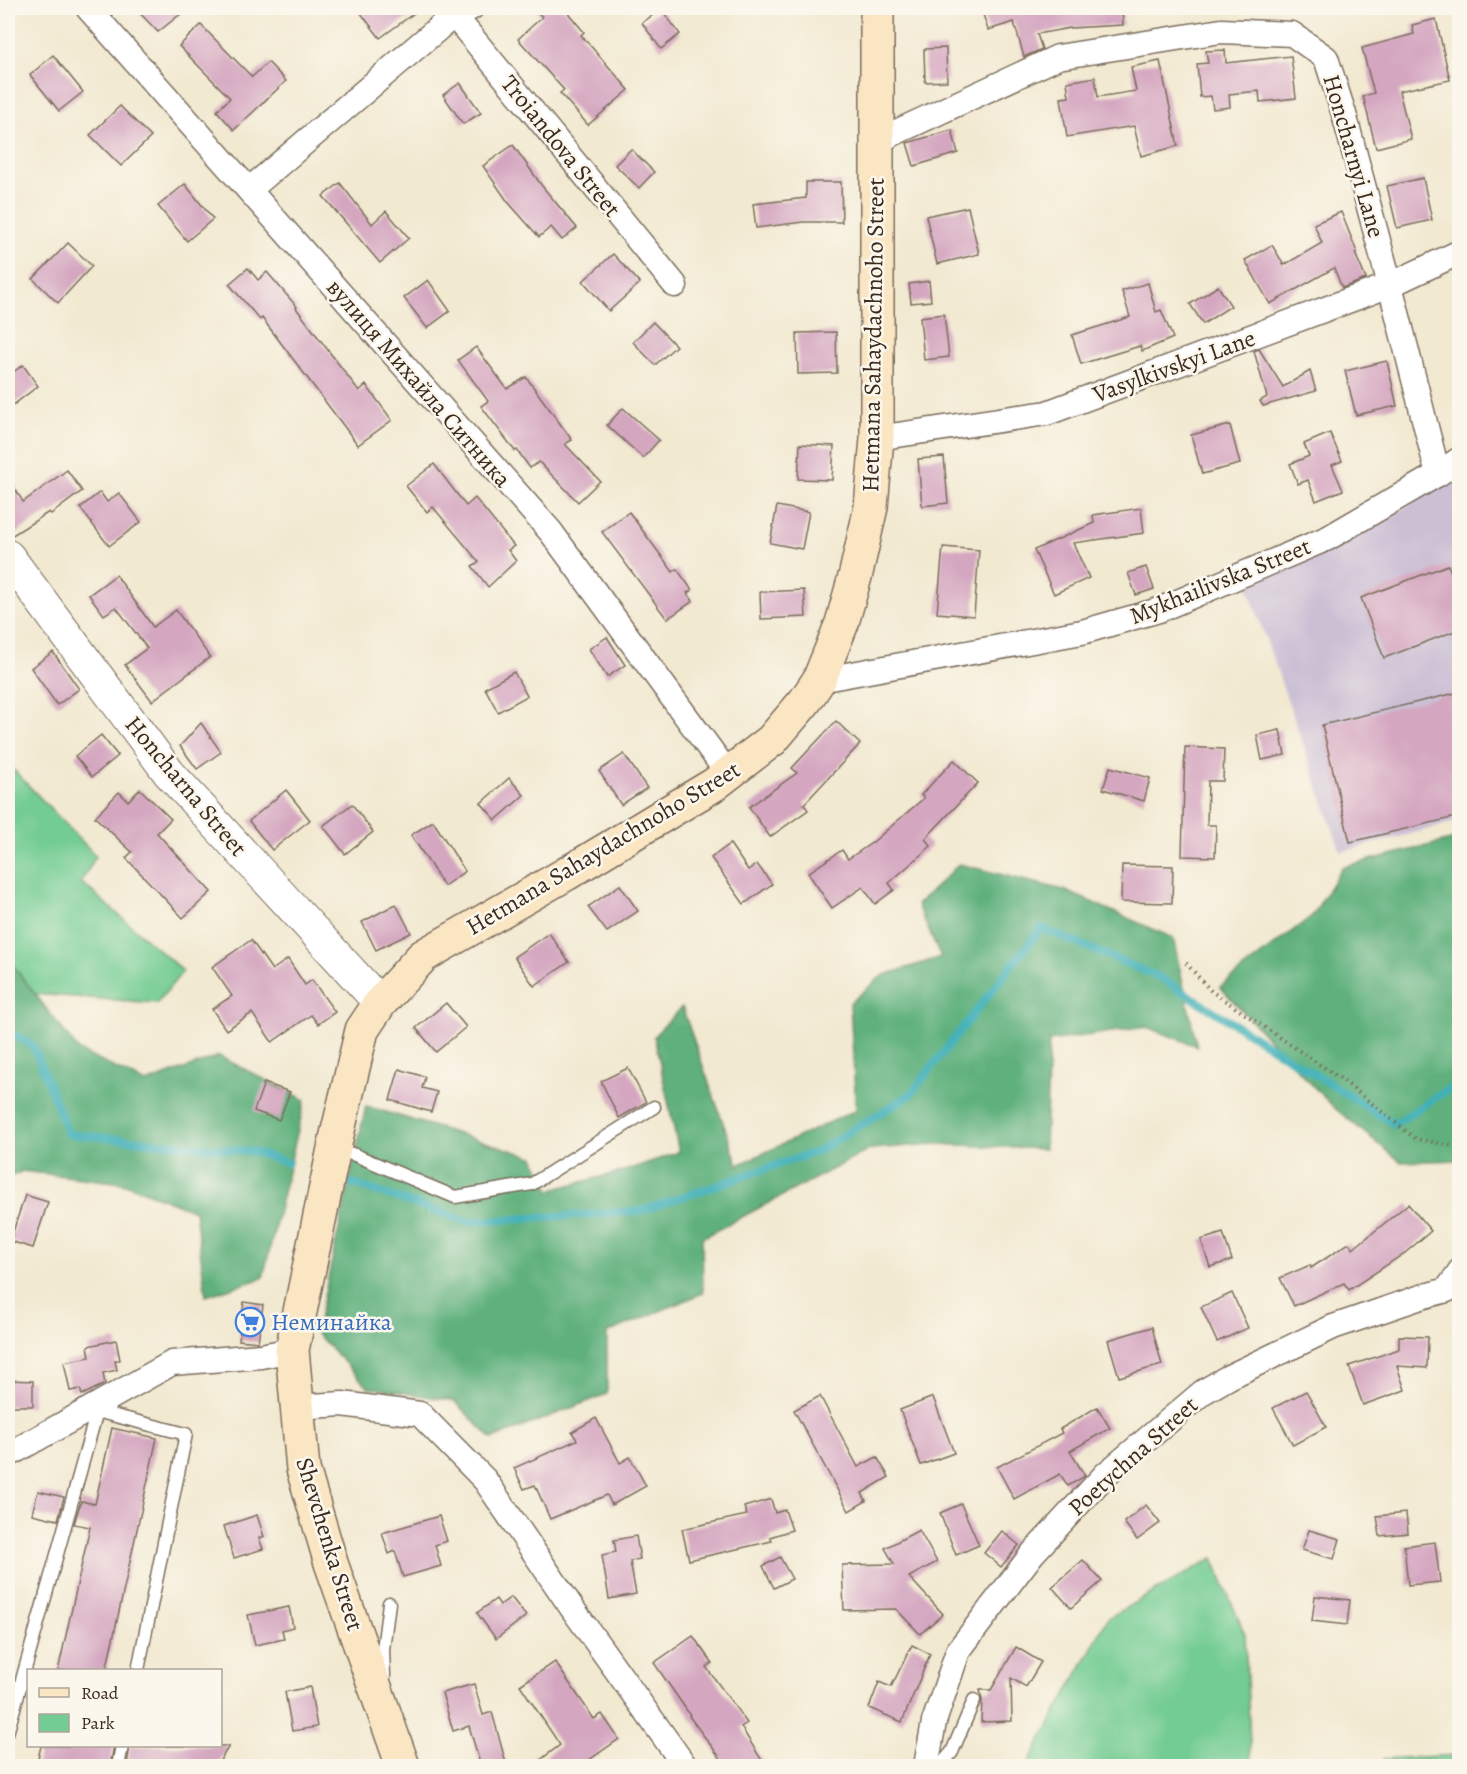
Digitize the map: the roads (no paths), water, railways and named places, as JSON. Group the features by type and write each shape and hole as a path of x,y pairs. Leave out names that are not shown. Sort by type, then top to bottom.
{"main road":[{"name":"Hetmana Sahaydachnoho Street","path":"380,1003 423,956 566,874 729,775 772,740 806,701 819,680 842,623 856,573 871,507 877,438 877,8"},
{"name":"Shevchenka Street","path":"380,1003 362,1030 334,1148 292,1350 303,1469 331,1563 403,1767"}],"street":[{"name":"вулиця Михайла Ситника","path":"88,8 551,532 729,775"},
{"path":"249,190 458,10"},
{"name":"Troiandova Street","path":"458,10 675,285"},
{"name":"Honcharnyi Lane","path":"876,142 1058,57 1221,31 1292,34 1326,58 1344,114 1438,474"},
{"name":"Vasylkivskyi Lane","path":"877,438 1047,413 1390,285 1460,252"},
{"name":"Mykhailivska Street","path":"819,680 1082,632 1159,610 1328,538 1460,459"},
{"name":"Honcharna Street","path":"8,556 169,773 380,1003"},
{"name":"Poetychna Street","path":"926,1767 934,1722 958,1652 1033,1553 1106,1474 1203,1392 1229,1377 1333,1327 1455,1284"},
{"path":"8,1455 93,1410 172,1363 261,1356 292,1350"},
{"path":"298,1407 342,1404 420,1414 485,1480 572,1608 685,1767"}],"lane":[{"path":"334,1148 455,1197 532,1184 654,1107"},
{"path":"8,1730 93,1410 186,1434 138,1669"},
{"path":"384,1711 383,1649 389,1604"},
{"path":"940,1767 952,1752 974,1700"},
{"path":"118,1767 122,1747"}],"waterway":[{"path":"345,1181 469,1222 641,1211 818,1151 910,1095 1041,928 1159,977 1394,1124 1460,1082"},
{"path":"8,1031 34,1047 68,1134 254,1152 288,1163"}],"place":[{"name":"Неминайка","path":"250,1322"}]}
